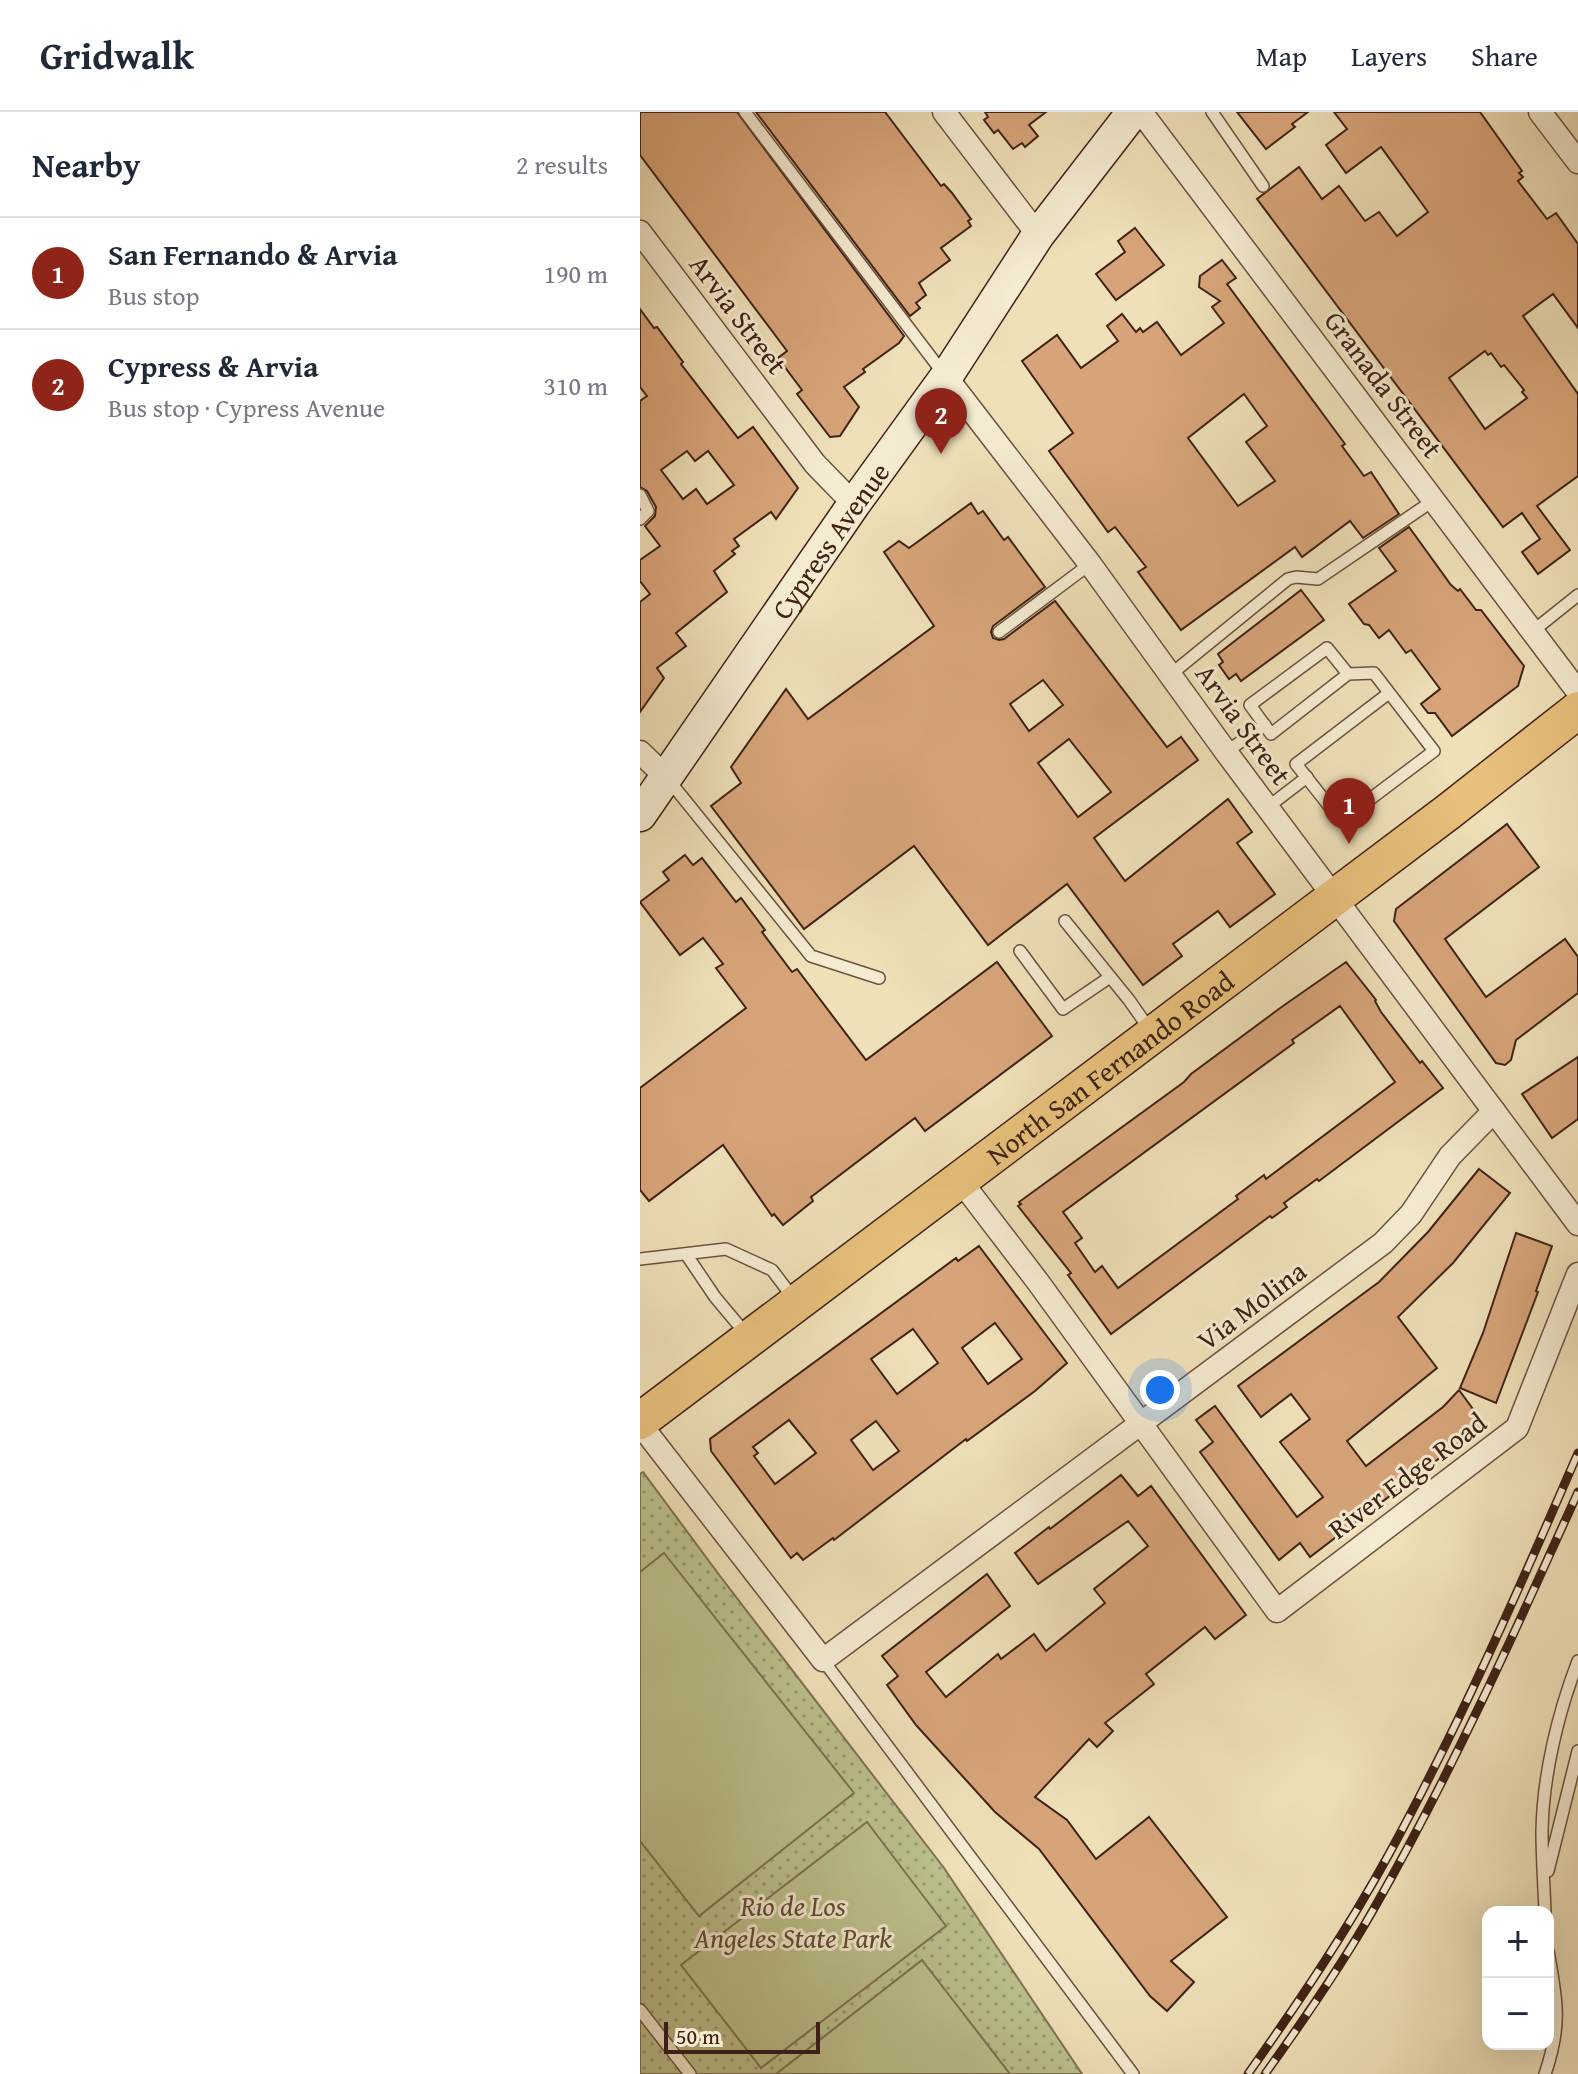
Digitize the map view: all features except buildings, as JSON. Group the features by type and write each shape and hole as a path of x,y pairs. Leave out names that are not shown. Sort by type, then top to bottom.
{"main road":[{"name":"North San Fernando Road","path":"640,1422 1578,710"}],"street":[{"path":"944,112 1038,235"},
{"name":"Cypress Avenue","path":"640,815 854,504 946,377 1038,235 1133,112"},
{"name":"Granada Street","path":"1141,112 1578,692"},
{"path":"1540,112 1578,162"},
{"name":"Arvia Street","path":"640,232 815,464 854,504"},
{"name":"Arvia Street","path":"946,377 1090,564 1226,752 1578,1224"},
{"path":"640,752 667,778"},
{"name":"Via Molina","path":"823,1660 1383,1243 1411,1214 1450,1156 1494,1111"},
{"path":"960,1180 1142,1425"},
{"name":"River Edge Road","path":"1142,1425 1277,1611 1517,1428 1578,1274"},
{"path":"640,1422 823,1660"}],"lane":[{"path":"745,112 946,377"},
{"path":"1212,112 1263,186"},
{"path":"640,495 648,511 640,519"},
{"path":"1170,675 1288,579 1318,579 1434,500"},
{"path":"999,632 1090,564"},
{"path":"1533,631 1578,595"},
{"path":"1348,674 1327,648 1250,705 1271,734 1348,674 1374,673 1434,751 1341,821 1296,764 1389,693"},
{"path":"1226,752 1265,725"},
{"path":"1268,807 1307,777"},
{"path":"667,778 811,956 879,978"},
{"path":"1065,921 1152,1034"},
{"path":"1020,951 1063,1009 1110,977"},
{"path":"640,1259 726,1249 772,1270 796,1302"},
{"path":"686,1254 715,1297 749,1338"},
{"path":"823,1660 1133,2074"},
{"path":"1545,1906 1542,1831 1545,1791 1561,1715 1578,1661"},
{"path":"1545,1886 1578,1751"},
{"path":"1545,2074 1558,2021 1553,1978"},
{"path":"640,2010 690,2074"}],"green space":[{"name":"Rio de Los Angeles State Park","path":"643,1472 944,1868 1082,2074 640,2074 640,1474"},
{"path":"664,1553 854,1793 699,1916 640,1841 640,1572"},
{"path":"867,1822 946,1926 761,2068 681,1965"},
{"path":"922,1960 1010,2074 776,2074"}],"railway":[{"path":"1248,2074 1339,1939 1415,1805 1488,1656 1578,1453"},
{"path":"1265,2074 1347,1953 1401,1861 1480,1704 1578,1492"}],"place":[{"name":"Cypress & Arvia","path":"941,454"},
{"name":"San Fernando & Arvia","path":"1349,844"}]}
